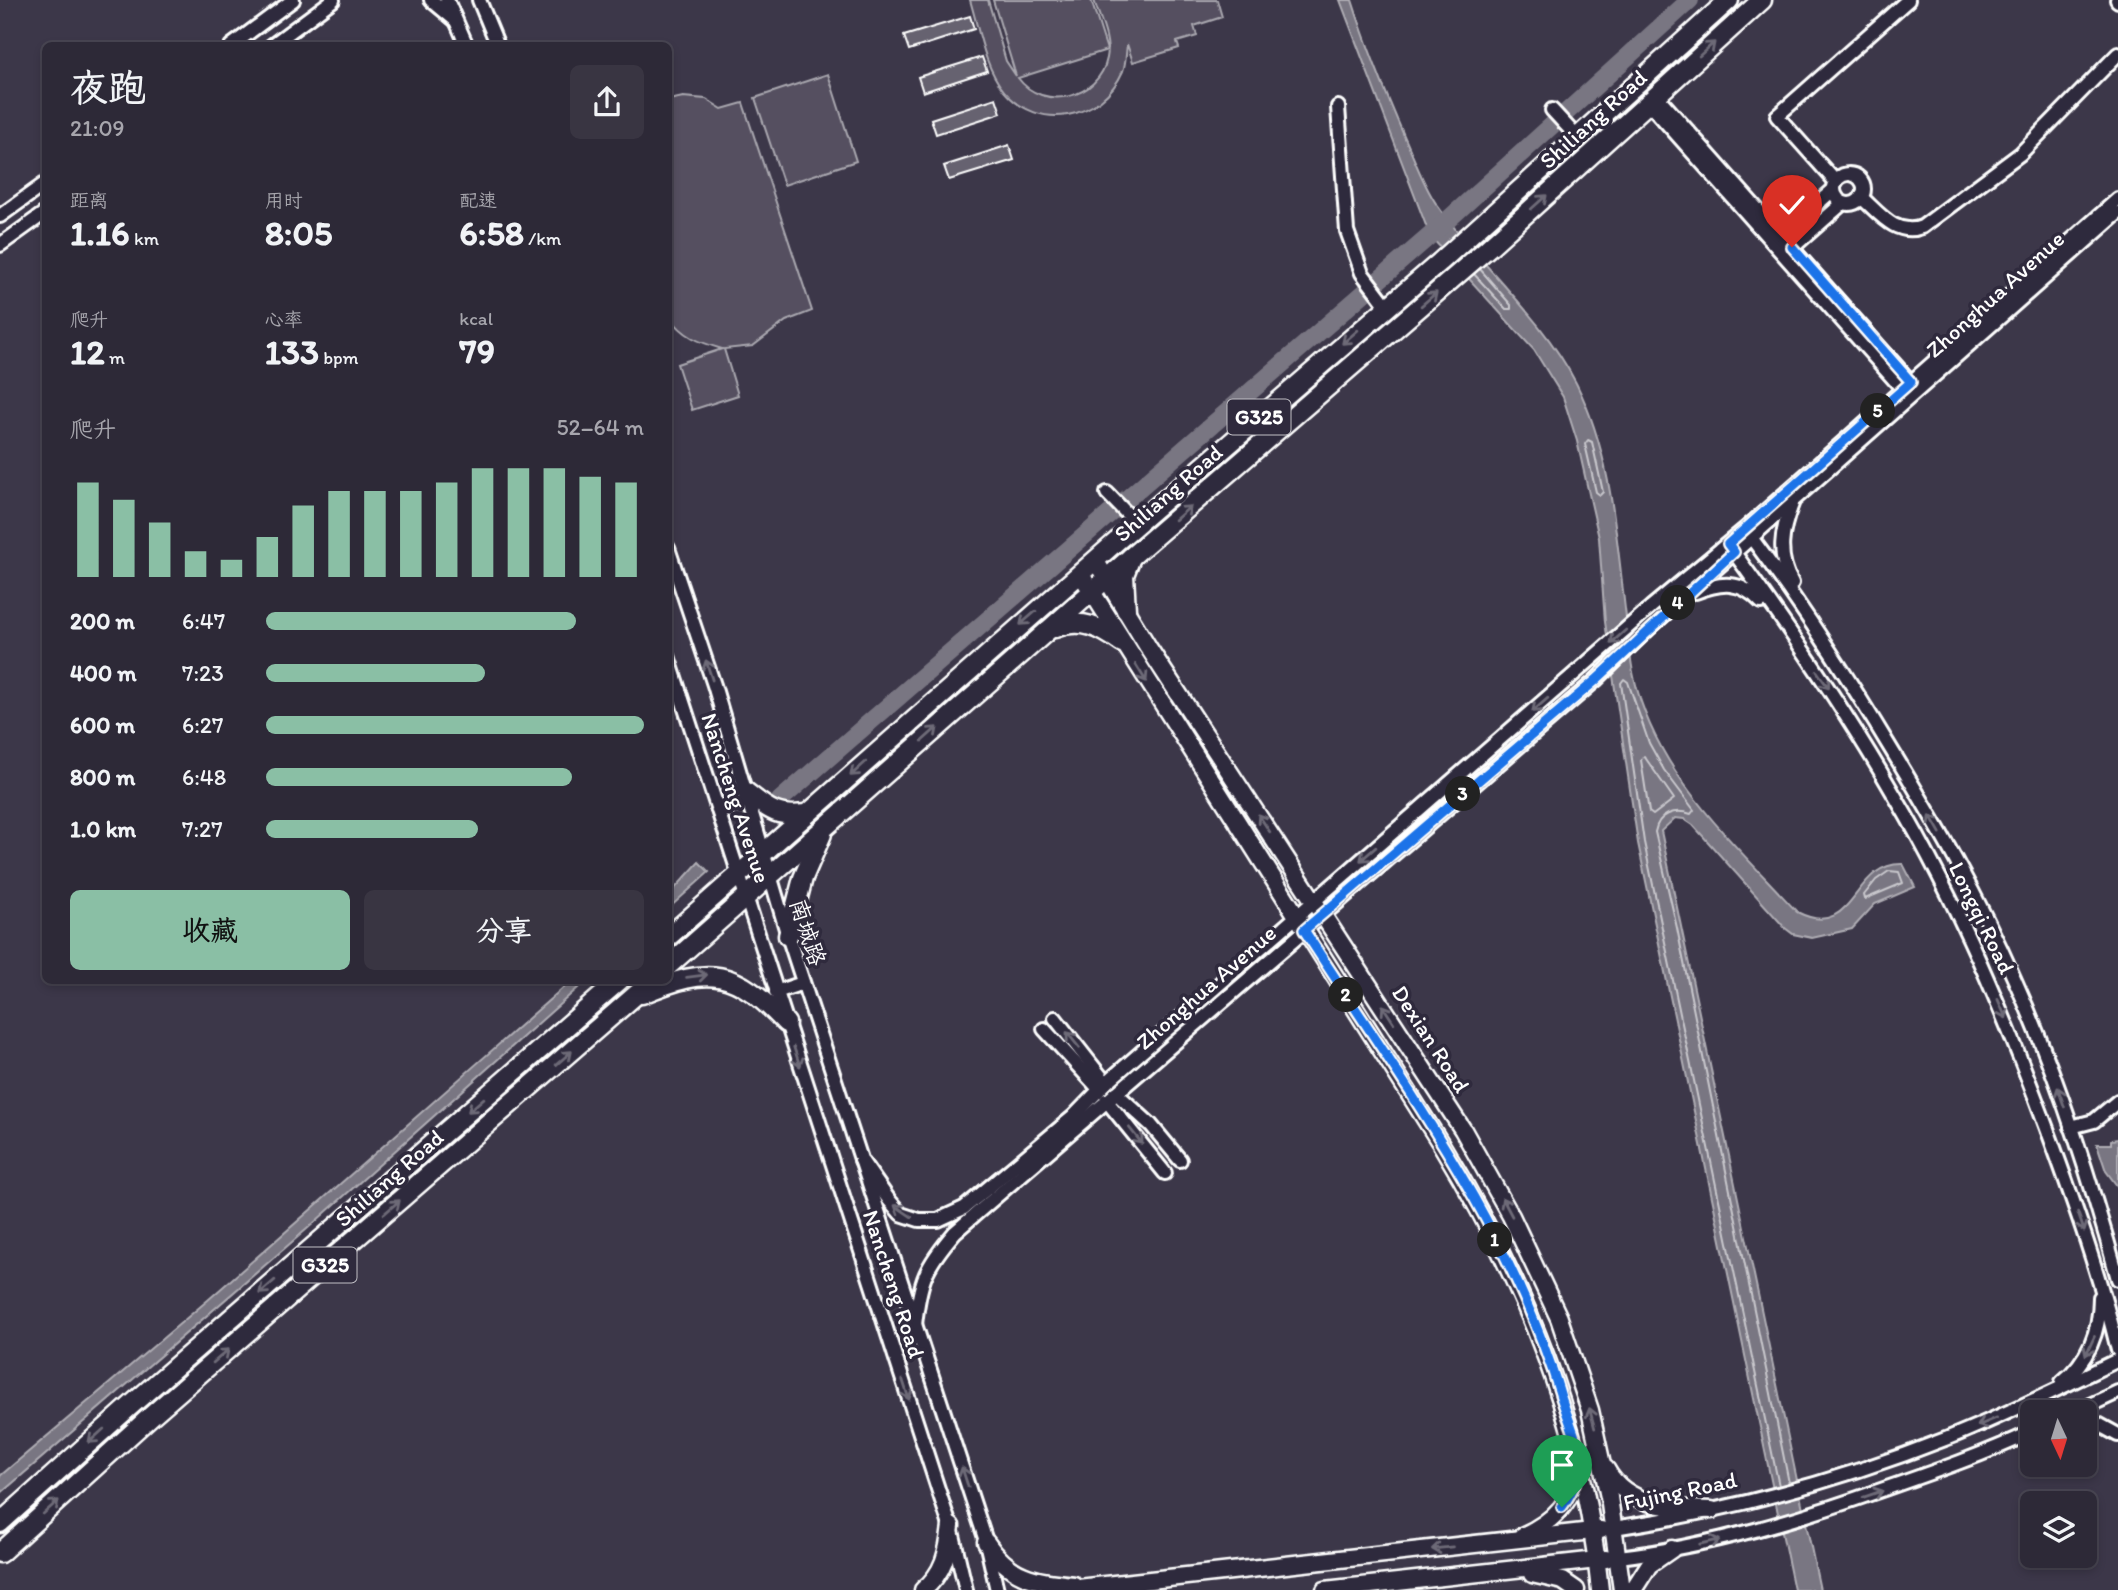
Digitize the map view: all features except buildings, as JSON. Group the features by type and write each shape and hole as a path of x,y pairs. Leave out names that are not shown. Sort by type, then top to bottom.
{"highway":[{"name":"Shiliang Road","path":"672,933 1095,560 1133,520 1384,302 1440,262 1574,134 1730,0"},
{"name":"Shiliang Road","path":"672,963 1131,557 1488,248 1762,0"},
{"path":"1126,610 1124,575 1131,557"},
{"path":"1048,630 1067,624 1091,625 1122,643"},
{"path":"746,796 786,817 806,814"},
{"path":"788,936 803,878 824,828"},
{"path":"672,981 710,975 753,992 786,1023"},
{"name":"Shiliang Road","path":"0,1523 136,1400 615,984"},
{"name":"Shiliang Road","path":"0,1553 151,1416 649,984"},
{"path":"633,998 665,984"}],"main road":[{"name":"Dexian Road","path":"1095,560 1463,1130 1511,1216 1570,1348 1602,1460 1622,1590"},
{"name":"Dexian Road","path":"1080,573 1441,1144 1484,1218 1537,1327 1579,1458 1593,1531 1600,1590"},
{"path":"1510,1541 1544,1526 1552,1519 1576,1483 1579,1458"},
{"path":"1602,1460 1610,1476 1644,1501 1667,1507 1713,1510"},
{"path":"923,1590 933,1582 947,1555 951,1527"},
{"name":"Fujing Road","path":"1060,1590 1614,1528"},
{"path":"986,1542 1006,1565 1029,1579 1094,1586"},
{"path":"1633,1590 1649,1565 1672,1549"},
{"path":"1325,1590 1619,1557"},
{"path":"1512,1570 1548,1576 1576,1590"}],"street":[{"path":"236,42 293,0"},
{"path":"276,42 334,0"},
{"path":"431,0 456,21"},
{"path":"447,0 465,42"},
{"path":"1782,235 1834,186 1849,173 1858,177 1864,186 1861,197 1852,204 1843,203 1836,198 1834,186 1777,116 1907,0"},
{"path":"481,3 496,42"},
{"path":"1861,197 1898,228 1909,232 1922,227 2020,154 2118,54"},
{"path":"1652,98 1782,235 1911,390"},
{"path":"1652,98 1911,390"},
{"path":"1338,107 1347,231 1362,273 1384,302"},
{"path":"1552,110 1574,134"},
{"path":"0,216 42,186"},
{"name":"Zhonghua Avenue","path":"1748,533 1793,501 2118,199"},
{"path":"1792,247 1843,203"},
{"name":"Zhonghua Avenue","path":"1319,908 1648,610 1731,548 2118,214"},
{"path":"0,245 42,215"},
{"path":"1107,494 1133,520"},
{"path":"1793,501 1782,532 1783,565 1822,639"},
{"name":"Longqi Road","path":"1748,533 1822,639 1913,786 1983,911 2030,1015 2071,1127 2118,1279"},
{"name":"Zhonghua Avenue","path":"1319,908 1596,680 1685,596 1731,548"},
{"name":"Longqi Road","path":"1731,548 1828,687 1898,800 1978,955 2022,1059 2100,1283 2118,1350"},
{"name":"南城路","path":"672,560 714,685 769,877 915,1325"},
{"path":"1685,596 1720,584 1741,586 1751,591 1800,647"},
{"name":"Nancheng Avenue","path":"672,668 776,992"},
{"path":"718,810 746,796"},
{"path":"1300,923 1319,908"},
{"name":"Zhonghua Avenue","path":"915,1325 922,1278 968,1212 1073,1117 1102,1086 1263,946 1300,923"},
{"name":"Zhonghua Avenue","path":"861,1160 901,1214 919,1220 938,1220 968,1212 1111,1097 1272,958 1300,923"},
{"path":"1263,946 1272,958"},
{"path":"776,992 803,983"},
{"name":"Nancheng Road","path":"776,992 951,1527 966,1590"},
{"path":"1055,1018 1102,1086"},
{"path":"1044,1029 1102,1086"},
{"path":"1111,1097 1151,1125 1180,1160"},
{"path":"1111,1097 1165,1173"},
{"path":"2071,1127 2094,1121 2118,1101"},
{"path":"2048,1393 2079,1366 2094,1339 2100,1314 2100,1283"},
{"name":"Nancheng Road","path":"915,1325 986,1542 997,1590"},
{"name":"Fujing Road","path":"1614,1528 1713,1510 1801,1487 1946,1439 2118,1360"},
{"path":"2097,1402 2118,1392"},
{"path":"2097,1424 2118,1435"},
{"path":"1619,1557 1672,1549 1808,1516 2020,1437"}],"shaded area":[{"path":"970,0 988,0 1006,61 1016,76 993,0 1091,0 1107,50 1018,78 1029,89 1041,95 1055,97 1082,91 1102,72 1108,51 1094,0 1217,0 1222,17 1194,26 1197,36 1177,42 1179,48 1133,62 1127,44 1123,71 1113,87 1100,100 1069,115 1051,116 1018,104 997,81 979,35"},
{"path":"828,74 856,161 784,185 755,98"},
{"path":"683,97 706,99 722,109 743,103 812,311 786,321 753,346 724,349 738,395 692,410 677,364 722,349 692,338 672,320 672,99"}],"water":[{"path":"1340,0 1352,0 1383,87 1432,197 1454,227 1546,335 1576,383 1588,410 1605,465 1610,493 1634,677 1645,712 1678,775 1723,832 1797,912 1816,918 1831,917 1843,909 1873,875 1886,867 1903,864 1915,887 1875,904 1852,929 1812,938 1793,934 1693,825 1684,819 1675,818 1661,831 1820,1590 1794,1590 1638,843 1605,622 1599,538 1577,441 1563,397 1534,350 1430,236"},
{"path":"699,862 709,872 672,905 672,892"},
{"path":"567,984 583,984 307,1229 0,1494 0,1476 208,1300"},
{"path":"2118,1139 2118,1187 2106,1171 2097,1144 2111,1144 2111,1140"}],"waterway":[{"path":"780,800 1440,227 1690,0"}],"route":[{"path":"1562,1507 1576,1483 1579,1458 1537,1327 1489,1227 1458,1171 1304,930 1596,680 1734,552 1728,544 1911,382 1792,247"}]}
